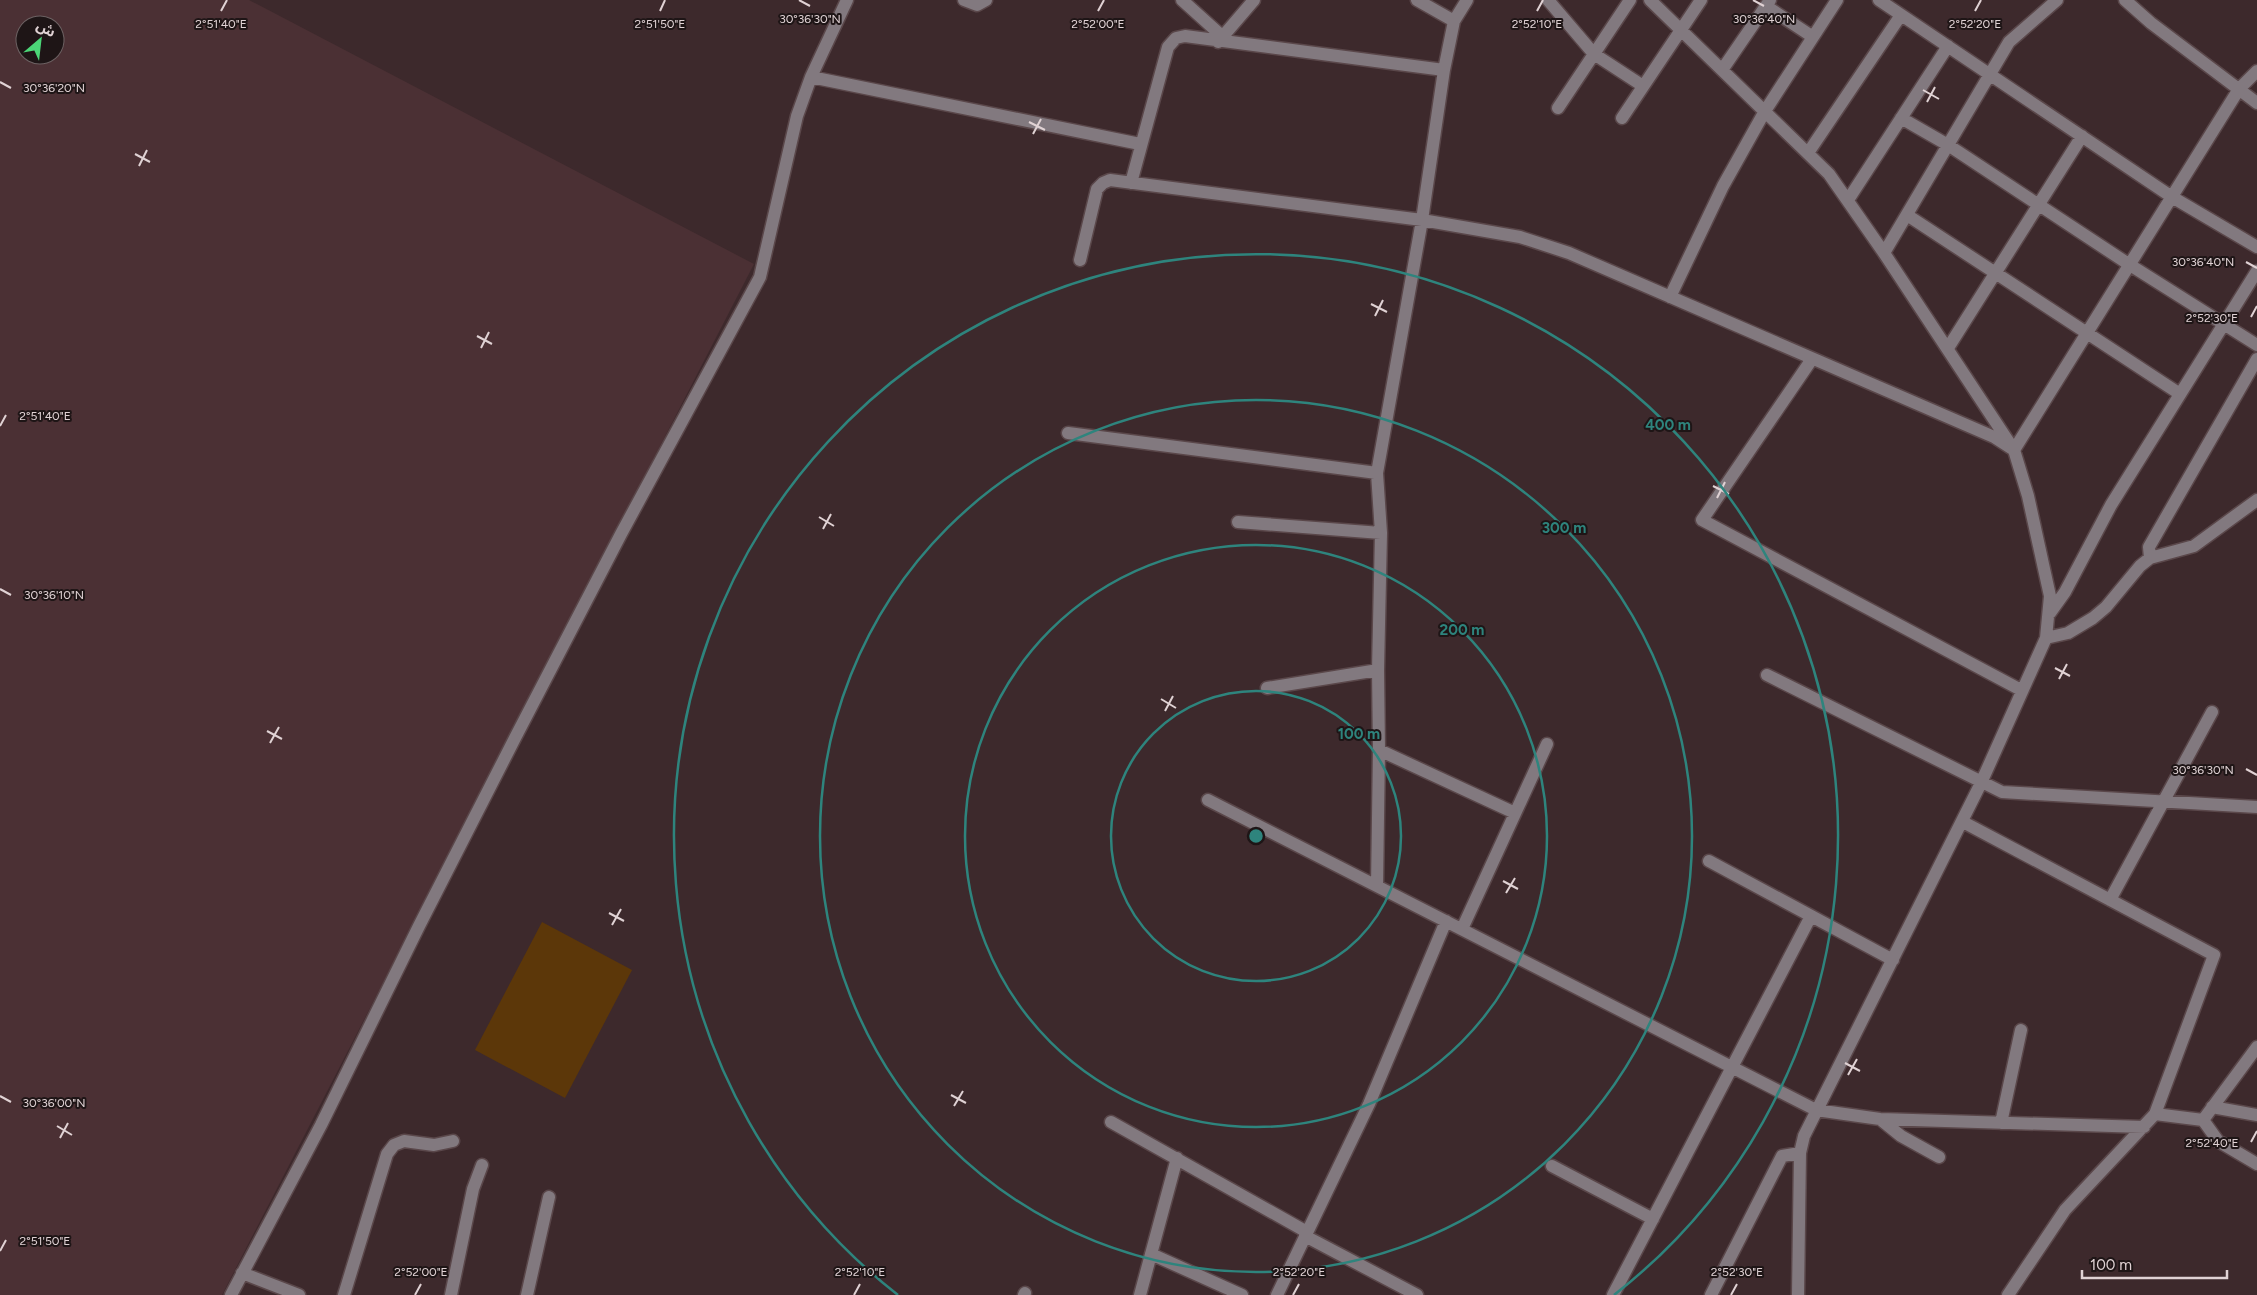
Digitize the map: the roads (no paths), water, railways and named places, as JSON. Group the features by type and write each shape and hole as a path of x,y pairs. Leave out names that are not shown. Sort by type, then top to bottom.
{"street":[{"path":"231,1295 321,1125 418,926 510,747 760,277 797,116 811,77 848,0"},
{"path":"964,0 977,5 986,0"},
{"path":"1182,0 1221,40"},
{"path":"1221,40 1254,0"},
{"path":"1417,0 1454,21"},
{"path":"1377,886 1381,534 1377,473 1422,220 1444,70 1454,21 1467,0"},
{"path":"1548,0 1594,54 1643,86"},
{"path":"1558,108 1630,0"},
{"path":"1650,0 1808,153 1848,200 1948,348 2014,450 2028,496 2050,596 2050,613 2046,638 1963,822 1804,1136 1800,1153 1798,1295"},
{"path":"1622,118 1702,0"},
{"path":"1670,297 1724,186 1765,111 1837,0"},
{"path":"1879,0 2172,197 2257,247"},
{"path":"1884,253 2009,42 2057,0"},
{"path":"2125,0 2151,23 2257,103"},
{"path":"1722,70 1768,3 1813,37"},
{"path":"1808,153 1901,15"},
{"path":"1131,183 1140,144 1170,44 1176,38 1184,36 1221,40 1444,70"},
{"path":"1848,200 1948,46"},
{"path":"2014,450 2239,89 2257,71"},
{"path":"811,77 1140,144"},
{"path":"1901,118 1948,145 2130,265 2257,344"},
{"path":"1948,348 2082,136"},
{"path":"1080,260 1099,186 1110,180 1422,220 1520,237 1569,253 1994,437 2014,450"},
{"path":"1907,215 2180,394"},
{"path":"2050,613 2065,592 2111,505 2257,270"},
{"path":"1812,358 1702,520 2021,690"},
{"path":"2150,558 2149,547 2257,358"},
{"path":"1068,433 1377,473"},
{"path":"2046,638 2068,633 2093,618 2106,607 2140,566 2150,558 2194,546 2257,500"},
{"path":"1238,522 1381,534"},
{"path":"1267,688 1378,670"},
{"path":"1768,675 1980,783 2002,792 2163,803 2257,807"},
{"path":"2110,900 2212,712"},
{"path":"1462,929 1547,744"},
{"path":"1380,750 1515,813"},
{"path":"1208,800 1816,1110 1880,1119 2144,1127"},
{"path":"1963,822 2214,954 2155,1114 2065,1210 2008,1295"},
{"path":"1709,861 1893,960"},
{"path":"1613,1295 1811,916"},
{"path":"1277,1295 1369,1104 1446,921"},
{"path":"2001,1123 2021,1030"},
{"path":"2202,1120 2257,1047"},
{"path":"2212,1107 2257,1116"},
{"path":"2155,1114 2202,1120 2218,1142 2257,1164"},
{"path":"1880,1119 1900,1136 1940,1157"},
{"path":"1111,1122 1177,1158 1306,1234 1417,1295"},
{"path":"344,1295 390,1149 404,1141 434,1145 453,1142"},
{"path":"1711,1295 1782,1156 1800,1153"},
{"path":"1140,1295 1177,1158"},
{"path":"451,1295 473,1189 482,1165"},
{"path":"1552,1166 1653,1219"},
{"path":"527,1295 549,1197"},
{"path":"1151,1254 1242,1295"},
{"path":"242,1273 299,1295"}]}
